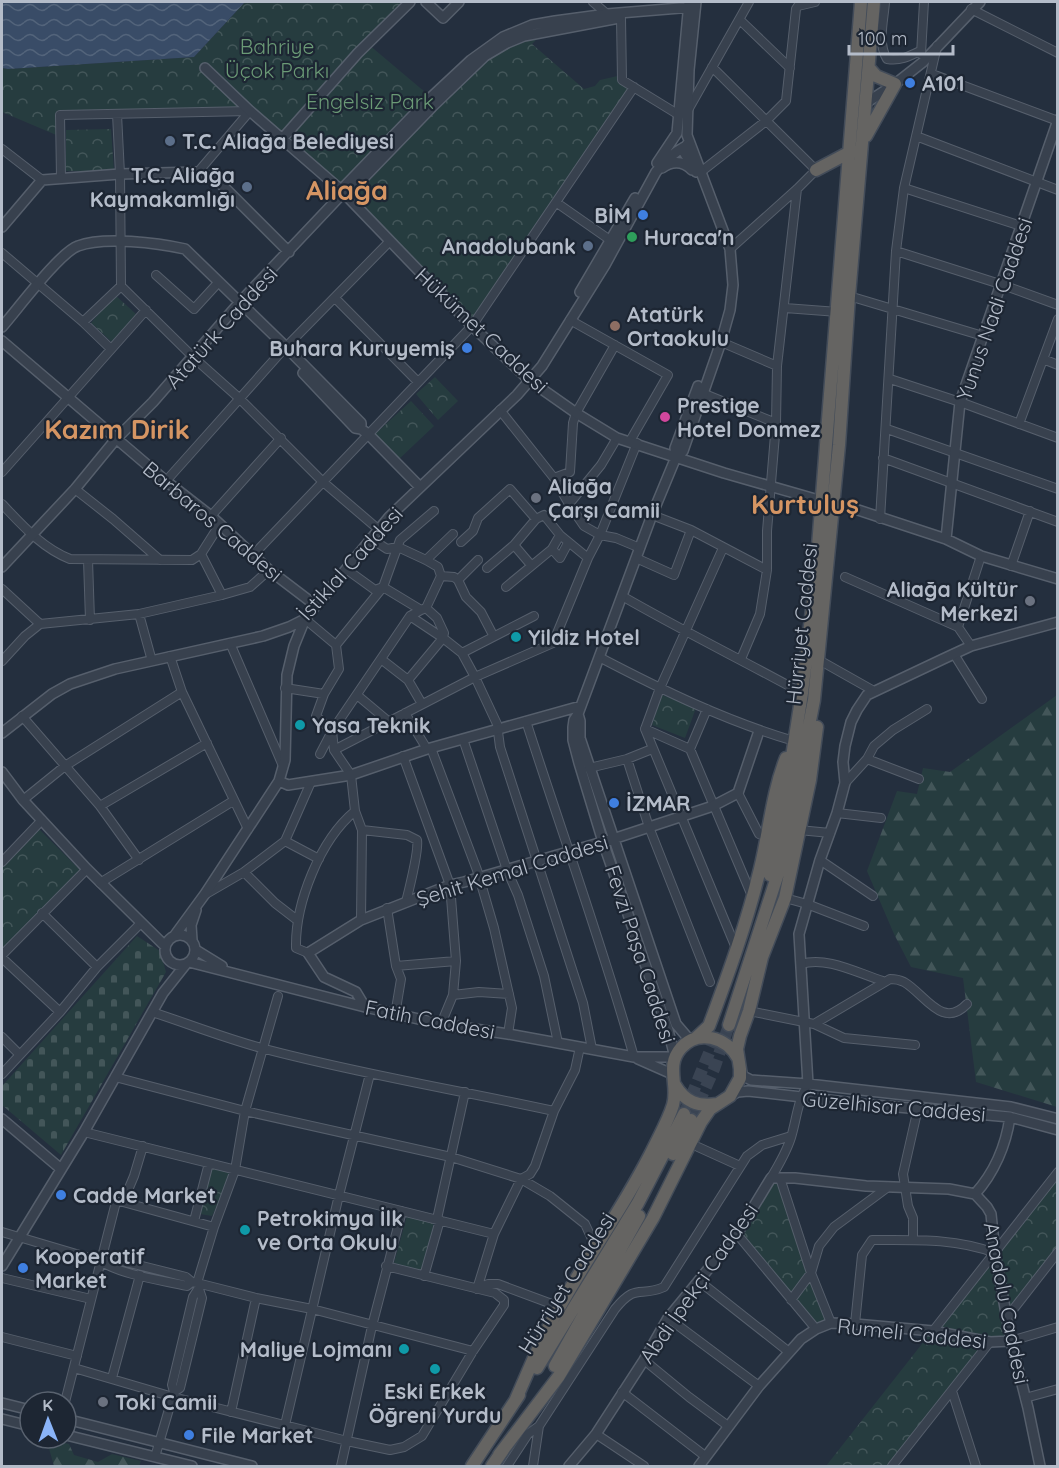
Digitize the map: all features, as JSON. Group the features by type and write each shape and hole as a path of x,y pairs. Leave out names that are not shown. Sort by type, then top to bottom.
{"highway":[{"name":"Hürriyet Caddesi","path":"861,2 848,140 838,312 817,563 802,693 783,811 765,894 725,1023 784,855 818,675 839,445 874,2"},
{"path":"816,170 848,154 863,142 895,84 876,76 869,68"},
{"path":"851,112 866,104"},
{"path":"816,170 848,140"},
{"path":"816,170 837,171 847,181"},
{"path":"499,1455 559,1376 653,1218 701,1122 710,1109 730,1096 736,1088 739,1064 738,1043 749,1011 762,957 785,898 810,780 819,712 818,675"},
{"path":"696,1038 709,1026 736,948 760,870 779,775 794,741"},
{"path":"516,1399 560,1307 638,1181 673,1105 675,1057 687,1042 706,1037 717,1039 733,1050 739,1064"},
{"path":"673,1079 687,1100 707,1106 717,1104"},
{"name":"Hürriyet Caddesi","path":"472,1467 638,1203 687,1117 553,1370 492,1467"}],"street":[{"path":"282,139 358,53 410,2"},
{"path":"426,2 442,18 459,2"},
{"path":"593,2 607,14"},
{"path":"683,114 749,2"},
{"path":"656,172 668,164 677,162 684,163 699,172 766,121 786,101 796,9 798,6 815,2"},
{"path":"885,2 882,43 887,59 906,58 920,51"},
{"path":"923,62 920,51 924,2"},
{"path":"866,104 923,62 980,2"},
{"path":"681,141 691,7"},
{"name":"Atatürk Caddesi","path":"2,567 75,489 116,439 153,402 239,304 426,102 471,60 495,41 532,25 607,14 691,7"},
{"name":"Atatürk Caddesi","path":"344,193 485,56 507,43 524,36 691,7"},
{"path":"971,9 1058,53"},
{"path":"621,18 622,80 683,114"},
{"path":"740,20 790,68"},
{"path":"880,519 896,251 904,188 937,46"},
{"path":"712,67 816,170 727,250"},
{"name":"Hükümet Caddesi","path":"206,68 250,111 344,193 472,326 529,380 617,438 676,458 816,499"},
{"path":"932,74 1057,120"},
{"path":"253,555 322,481 364,431 418,382 472,326 634,87"},
{"path":"61,178 60,116 250,111"},
{"path":"198,172 250,111"},
{"path":"117,114 121,286 193,357 281,438 322,481 378,529"},
{"name":"Yunus Nadi Caddesi","path":"946,539 960,402 1057,120"},
{"path":"916,136 1058,190"},
{"name":"İstiklal Caddesi","path":"2,732 52,694 70,684 152,660 264,636 305,619 378,529 517,395 542,366 605,265 656,172 681,141"},
{"name":"İstiklal Caddesi","path":"529,380 610,240 681,141"},
{"name":"Fevzi Paşa Caddesi","path":"681,141 699,172 727,250 733,285 730,310 683,451 676,458 652,515 580,710 574,720 573,740 676,1024 688,1038 696,1038"},
{"path":"2,149 42,180"},
{"path":"2,227 42,180 120,174 198,172 219,182 289,252"},
{"path":"904,188 1022,226"},
{"path":"741,659 760,614 767,570 767,531 776,423 777,366 797,189"},
{"path":"557,203 610,240"},
{"path":"2,327 62,257 78,246 121,241 184,249 361,423 364,431 420,487"},
{"path":"166,481 284,349 390,241"},
{"path":"172,246 239,304"},
{"name":"Fevzi Paşa Caddesi","path":"676,458 675,448 715,343 725,310 728,286 727,250"},
{"path":"896,251 1058,305"},
{"path":"2,253 111,349"},
{"path":"156,274 194,309 216,285"},
{"path":"83,322 121,286"},
{"path":"849,296 983,336"},
{"path":"335,298 418,382"},
{"path":"784,308 838,312"},
{"path":"2,472 146,310"},
{"path":"334,750 475,677 553,643 588,558 600,535 634,442 668,375 570,320"},
{"path":"1019,424 1058,320"},
{"name":"Barbaros Caddesi","path":"2,341 166,481 211,516 269,570 315,605"},
{"path":"721,342 777,366"},
{"path":"554,478 570,472 573,423 576,413 615,345"},
{"path":"1043,359 1058,365"},
{"path":"890,379 1058,438"},
{"path":"702,393 776,423"},
{"path":"500,410 554,478 584,526 600,535 616,538 674,575 691,530"},
{"path":"886,429 1058,489"},
{"path":"211,516 281,438"},
{"path":"569,504 601,465 617,438"},
{"path":"884,458 1058,522"},
{"path":"75,489 160,560"},
{"path":"461,542 474,531 478,518 510,489 536,519"},
{"path":"2,504 32,535 54,553 70,559 192,560 201,554 220,524"},
{"path":"849,507 946,539 981,556 1058,579"},
{"path":"336,645 383,587 400,540 434,511"},
{"path":"1011,566 1030,512"},
{"path":"487,568 514,545 536,519 544,515 568,543 588,558"},
{"path":"652,515 691,530 767,570"},
{"path":"426,560 453,534"},
{"path":"506,587 552,549 560,535"},
{"path":"320,754 332,731 410,616 423,609 441,576 438,567 426,560 398,547 387,549 370,538"},
{"path":"552,549 560,558 568,543"},
{"path":"514,545 531,565"},
{"path":"723,548 684,632 645,729 736,948"},
{"path":"201,554 222,595"},
{"path":"958,627 981,556"},
{"path":"88,560 90,620"},
{"path":"458,580 478,560"},
{"path":"346,569 375,590 383,587 437,618 444,633 443,638 408,681"},
{"path":"2,661 25,636 40,624 139,614 222,595 250,587 269,570"},
{"path":"441,576 454,577 458,580 466,597 481,612 494,635"},
{"path":"845,577 958,627 971,646"},
{"path":"2,589 40,624"},
{"path":"622,596 684,632 741,659 802,693"},
{"path":"139,614 152,660"},
{"path":"410,616 462,654 498,729 500,747 583,1003 592,1049"},
{"path":"462,654 494,635 534,616"},
{"path":"164,993 170,974 168,945 279,781 285,760 285,688 294,646 305,619 336,645 339,669 324,694 316,716 332,731 334,750 351,775 355,811 362,830 361,920"},
{"path":"831,1323 775,1178 791,1136 800,1098 808,1084 810,1024 799,934 845,783 843,762 851,722 867,695 874,691 971,646 1058,622"},
{"path":"230,643 283,766"},
{"path":"954,654 982,699"},
{"path":"170,656 182,692 248,829"},
{"path":"599,657 707,709 759,731 794,741"},
{"path":"381,659 408,681 422,704"},
{"path":"819,660 874,691"},
{"path":"285,688 324,694"},
{"path":"23,800 65,766 182,692"},
{"path":"357,695 388,721"},
{"path":"707,709 690,749 712,806 752,896"},
{"path":"845,783 867,759 874,746 893,730 927,709"},
{"path":"279,781 288,785 351,775 403,756 526,721 580,710"},
{"name":"Fevzi Paşa Caddesi","path":"580,710 580,738 590,768 615,871 675,1057"},
{"path":"405,713 429,749 478,877 494,928 512,1008 508,1034"},
{"path":"22,716 100,806 139,860"},
{"path":"526,721 568,852 580,879 633,1057"},
{"path":"645,729 690,749"},
{"path":"759,731 738,793 759,834"},
{"path":"463,739 544,976 558,1043"},
{"path":"100,806 207,743"},
{"path":"590,768 627,759 652,749"},
{"path":"403,756 450,885 456,961 453,995 441,1024"},
{"path":"627,759 650,827 710,982"},
{"path":"867,759 919,779"},
{"name":"Fatih Caddesi","path":"2,772 23,800 87,869 141,923 168,945"},
{"path":"2,1266 84,1132 152,1011 187,963 193,959 194,945 190,925 204,894 244,872 285,841 311,782"},
{"name":"Şehit Kemal Caddesi","path":"308,953 361,920 387,908 450,885 650,827 712,806 738,793"},
{"path":"100,882 233,801"},
{"path":"355,811 337,830 319,859 305,891 297,920 296,948 308,953 324,977 356,992 365,1007"},
{"path":"837,813 881,818"},
{"path":"2,862 42,820"},
{"path":"362,830 407,835 417,840 418,847 406,902"},
{"path":"799,830 830,833"},
{"path":"285,841 319,859"},
{"path":"820,860 873,896"},
{"path":"60,1012 2,956 87,869"},
{"path":"244,872 275,903 297,920"},
{"path":"785,898 864,926"},
{"path":"387,908 400,979 395,1015"},
{"path":"42,913 97,967"},
{"name":"Fatih Caddesi","path":"133,915 168,945 174,963 187,963 229,971 395,1015 441,1024 633,1057 675,1057"},
{"path":"2,1074 60,1012 97,967 141,923"},
{"name":"Fatih Caddesi","path":"168,945 184,935 229,971"},
{"path":"396,966 456,961"},
{"path":"801,964 811,961 823,962 883,981"},
{"path":"810,1024 890,979 904,982 928,1002 949,1014 958,1013 967,1004"},
{"path":"453,995 479,992 509,994"},
{"path":"196,1285 235,1170 245,1111 278,996"},
{"path":"152,1011 263,1048 370,1074 554,1111"},
{"path":"749,1011 810,1024 844,1038 915,1045"},
{"path":"2,1037 19,1054"},
{"path":"477,1289 494,1234 521,1179 530,1174 535,1166 554,1111 575,1070 580,1047"},
{"name":"Fatih Caddesi","path":"633,1057 673,1079"},
{"name":"Güzelhisar Caddesi","path":"739,1064 743,1076 751,1080 808,1084 1011,1107 1058,1119"},
{"path":"285,1425 370,1074"},
{"path":"115,1077 245,1111 451,1157 521,1179 550,1196 585,1224 592,1239 593,1253"},
{"name":"Güzelhisar Caddesi","path":"730,1096 748,1091 800,1098 1010,1117 1058,1130"},
{"path":"424,1276 465,1092"},
{"path":"913,1240 913,1218 908,1206 903,1174 918,1108"},
{"name":"Anadolu Caddesi","path":"1010,1117 1004,1146 983,1185 975,1194 991,1214 995,1253 1011,1341 1040,1467"},
{"path":"2,1119 61,1169"},
{"path":"84,1132 494,1234"},
{"path":"507,1467 528,1434 539,1426 615,1309 626,1296 633,1292 664,1287 740,1166 754,1149 791,1136"},
{"path":"123,1202 134,1176 142,1146"},
{"path":"698,1147 740,1166"},
{"path":"194,1221 209,1162"},
{"path":"933,1331 1058,1172"},
{"path":"775,1178 949,1190 975,1194"},
{"name":"Abdi İpekçi Caddesi","path":"569,1466 596,1434 668,1318 737,1234 775,1178"},
{"path":"791,1300 811,1273 819,1246 834,1227 888,1187"},
{"path":"68,1390 116,1202 214,1227"},
{"path":"341,1467 386,1266 402,1211"},
{"path":"2,1232 140,1275 312,1309 473,1351"},
{"path":"737,1234 816,1329"},
{"path":"855,1324 862,1255 872,1240 963,1243 995,1253"},
{"path":"1008,1316 1058,1252"},
{"path":"100,1261 110,1258 186,1277 196,1285 202,1298 180,1388 174,1395 154,1462"},
{"path":"74,1368 231,1412 390,1450 413,1442 422,1436 473,1351 504,1305 504,1300 495,1293 386,1266"},
{"path":"112,1378 140,1275"},
{"path":"2,1278 91,1299"},
{"path":"699,1281 789,1352"},
{"path":"477,1289 488,1284 498,1284 560,1307"},
{"path":"231,1412 256,1298"},
{"path":"668,1318 759,1386"},
{"name":"Rumeli Caddesi","path":"699,1467 759,1386 801,1340 816,1329 831,1323 855,1324 933,1331 990,1342 1011,1341"},
{"path":"1011,1341 1056,1327"},
{"path":"2,1337 77,1356"},
{"path":"892,1467 990,1342"},
{"path":"644,1360 728,1426"},
{"path":"1025,1398 1058,1389"},
{"path":"952,1391 976,1467"},
{"path":"622,1392 705,1456"},
{"path":"2,1403 18,1407"},
{"path":"2,1419 18,1423"},
{"path":"78,1422 252,1467"},
{"path":"533,1467 539,1426"},
{"path":"596,1434 644,1467"},
{"path":"78,1439 154,1462 192,1467"}],"green space":[{"path":"245,2 410,2 368,44 432,98 341,190 250,111 61,115 61,137 2,112 2,68 194,57"},
{"path":"544,32 532,44 584,89 595,86 600,80 622,75 633,86 472,326 347,195 485,56"},
{"path":"111,129 114,171 66,171 66,130"},
{"path":"115,295 136,314 112,342 91,323"},
{"path":"435,377 458,401 438,420 416,394"},
{"path":"411,401 434,426 398,460 375,434"},
{"path":"662,695 696,708 685,738 652,725"},
{"path":"1057,695 1057,1107 976,1082 963,978 911,967 867,871 897,791 917,794 923,768 950,772"},
{"path":"39,829 81,871 2,950 2,866"},
{"path":"137,936 160,951 166,972 61,1155 2,1105 2,1086"},
{"path":"212,1167 231,1174 212,1216 200,1214"},
{"path":"1057,1172 1057,1252 1008,1316 1011,1341 990,1342 892,1466 826,1466"},
{"path":"771,1178 780,1178 831,1323 816,1329 737,1234"},
{"path":"407,1216 434,1223 421,1271 394,1263"},
{"path":"49,1450 72,1450 74,1455 98,1462 112,1454 141,1461 139,1466 54,1466"}],"water":[{"path":"2,2 245,2 194,57 8,69 2,68"}],"tunnel":[{"path":"691,1120 714,1069 729,1025"},
{"path":"684,1114 718,1031"}],"place":[{"name":"A101","path":"910,83"},
{"name":"T.C. Aliağa Belediyesi","path":"170,141"},
{"name":"T.C. Aliağa Kaymakamlığı","path":"247,187"},
{"name":"BİM","path":"643,215"},
{"name":"Huraca'n","path":"632,237"},
{"name":"Anadolubank","path":"588,246"},
{"name":"Atatürk Ortaokulu","path":"615,326"},
{"name":"Buhara Kuruyemiş","path":"467,348"},
{"name":"Prestige Hotel Donmez","path":"665,417"},
{"name":"Aliağa Çarşı Camii","path":"536,498"},
{"name":"Aliağa Kültür Merkezi","path":"1030,601"},
{"name":"Yildiz Hotel","path":"516,637"},
{"name":"Yasa Teknik","path":"300,725"},
{"name":"İZMAR","path":"614,803"},
{"name":"Cadde Market","path":"61,1195"},
{"name":"Petrokimya İlk ve Orta Okulu","path":"245,1230"},
{"name":"Kooperatif Market","path":"23,1268"},
{"name":"Maliye Lojmanı","path":"404,1349"},
{"name":"Eski Erkek Öğreni Yurdu","path":"435,1369"},
{"name":"Toki Camii","path":"103,1402"},
{"name":"File Market","path":"189,1435"}],"district":[{"name":"Aliağa","path":"347,190"},
{"name":"Kazım Dirik","path":"117,429"},
{"name":"Kurtuluş","path":"805,504"}],"park label":[{"name":"Bahriye Üçok Parkı","path":"277,58"},
{"name":"Engelsiz Park","path":"370,101"}]}
